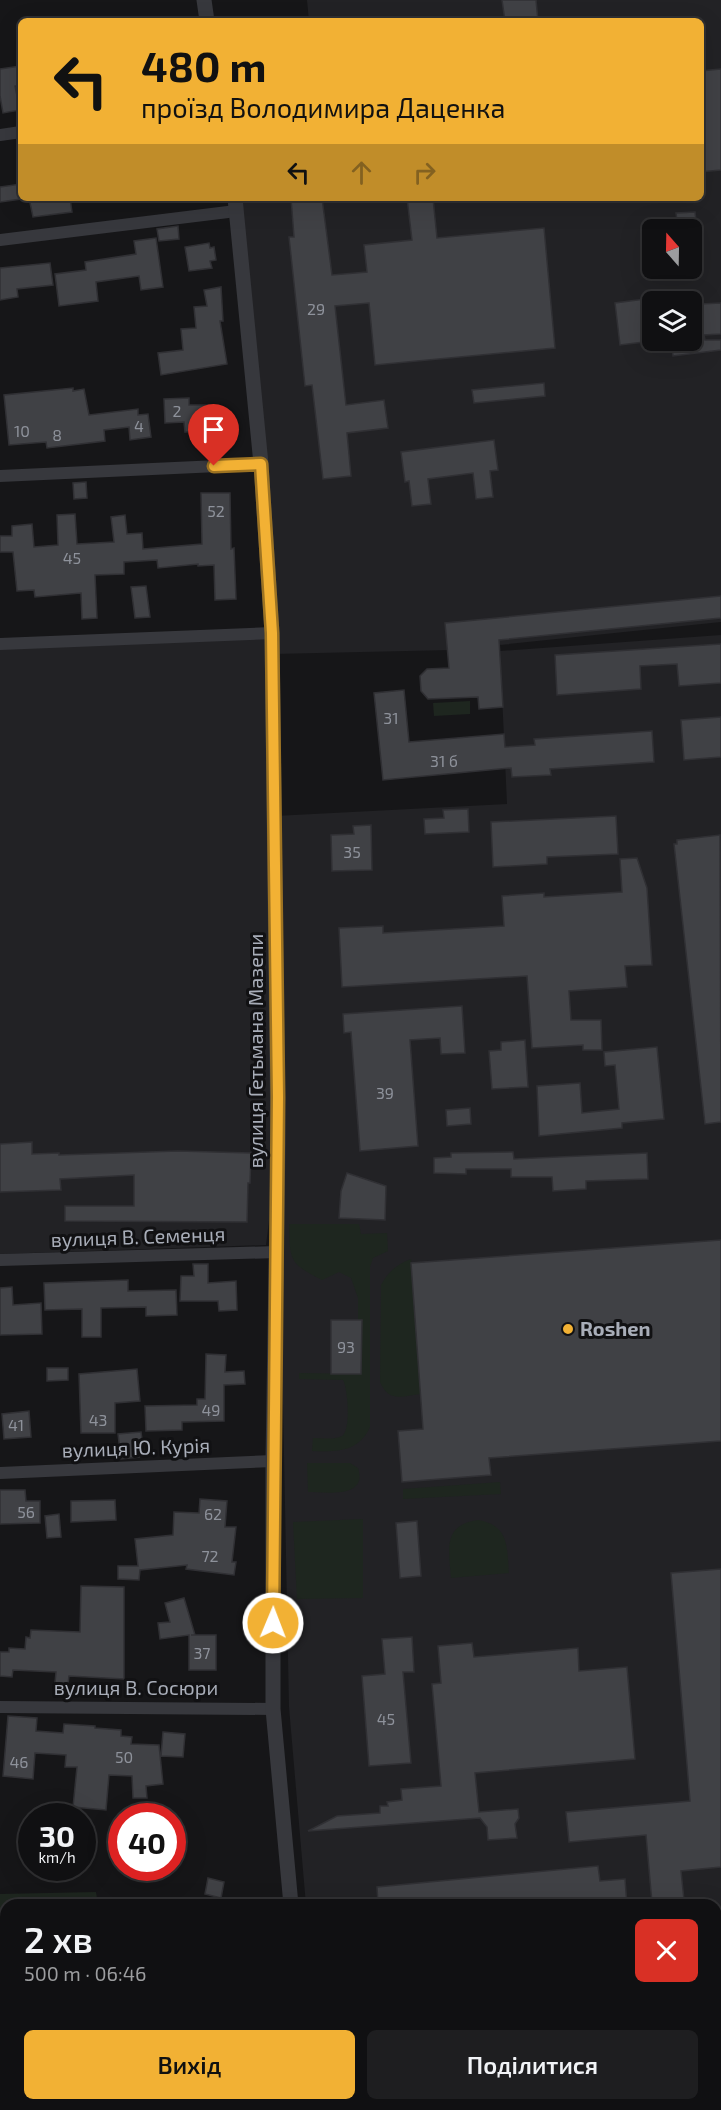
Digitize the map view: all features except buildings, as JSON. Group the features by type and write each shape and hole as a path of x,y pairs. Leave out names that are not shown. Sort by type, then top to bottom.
{"street":[{"path":"204,0 207,18"},
{"path":"0,135 18,132"},
{"path":"0,240 235,204"},
{"name":"вулиця Гетьмана Мазепи","path":"235,204 261,464 272,633 278,1144 273,1461 273,1709 290,1899"},
{"path":"0,476 261,464"},
{"path":"0,644 272,633"},
{"name":"вулиця В. Семенця","path":"0,1260 277,1252"},
{"name":"вулиця Ю. Курія","path":"0,1473 273,1461"},
{"name":"вулиця В. Сосюри","path":"0,1707 273,1709"}],"shaded area":[{"path":"307,0 721,0 721,622 451,650 273,654 275,816 507,804 500,651 721,635 721,1899 305,1899 289,1707 278,1150 266,1245 0,1254 0,644 272,633 241,201 704,201 704,18 309,18"},
{"path":"470,701 470,714 434,716 433,703"},
{"path":"289,1224 359,1224 361,1234 387,1233 388,1251 373,1258 370,1267 370,1427 360,1441 346,1449 312,1451 313,1438 335,1438 345,1433 348,1410 343,1380 299,1379 299,1373 361,1374 362,1321 358,1320 358,1298 351,1278 339,1272 322,1280 297,1265 291,1253"},
{"path":"411,1259 421,1394 397,1397 388,1393 380,1382 381,1285 393,1269"},
{"path":"307,1463 350,1463 358,1468 357,1485 343,1492 308,1492"},
{"path":"500,1482 501,1494 403,1499 403,1489"},
{"path":"363,1519 363,1598 297,1599 293,1522"},
{"path":"478,1520 496,1527 501,1532 506,1546 509,1573 451,1578 449,1549 453,1533 458,1527"},
{"path":"96,1892 97,1899 0,1899 0,1894"}],"place":[{"name":"Roshen","path":"568,1329"}],"route":[{"path":"214,466 261,464 272,633 278,1144 273,1623"}]}
